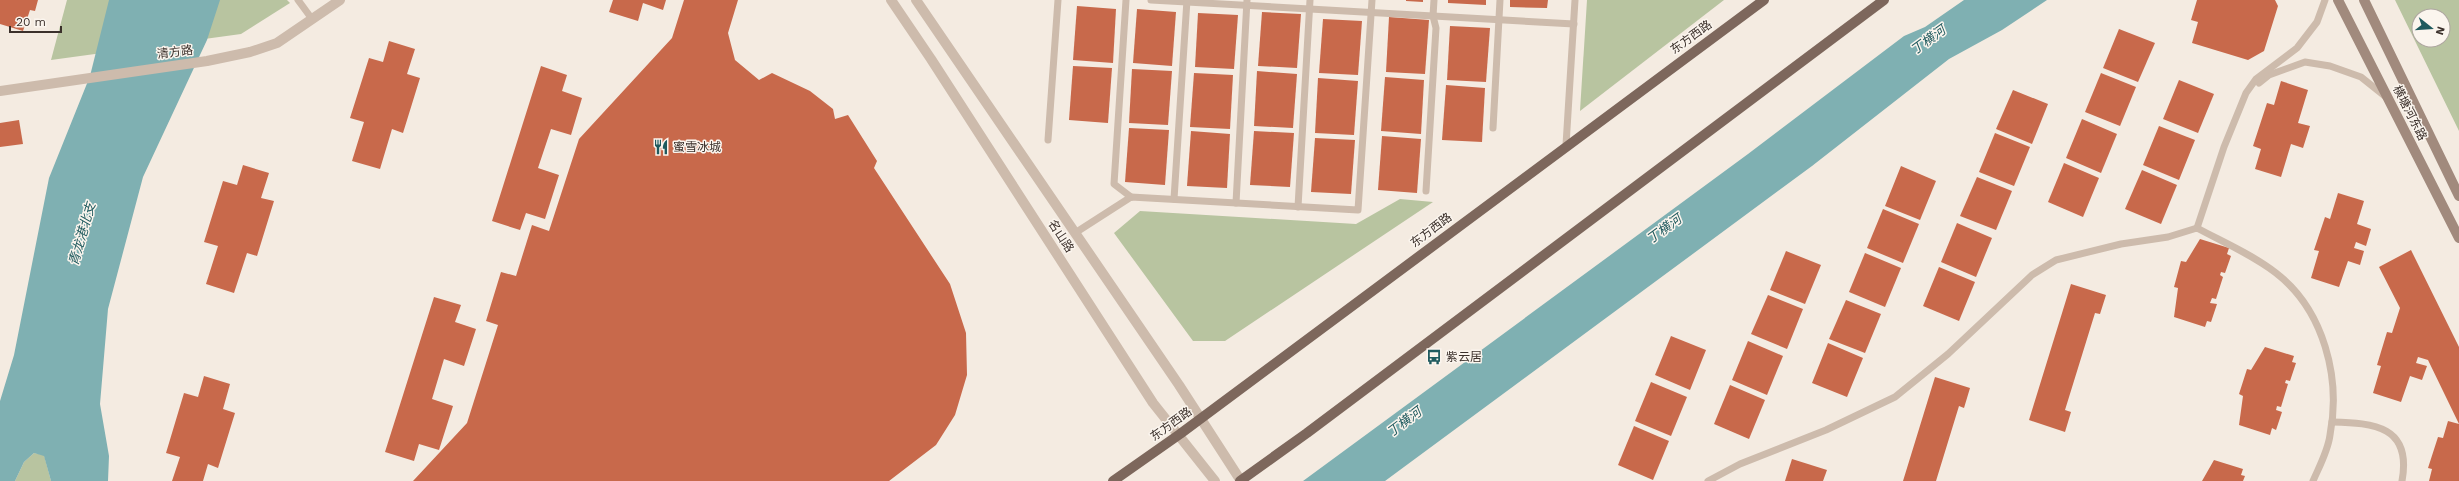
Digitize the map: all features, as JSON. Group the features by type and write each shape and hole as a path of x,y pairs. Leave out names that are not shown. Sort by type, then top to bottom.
{"main road":[{"name":"东方西路","path":"1113,481 1201,419 1566,145 1764,0"},
{"path":"1240,481 1307,434 1884,0"},
{"name":"横塘河东路","path":"2338,0 2459,238"},
{"name":"横塘河东路","path":"2364,0 2459,196"}],"street":[{"name":"清方路","path":"0,91 75,79 207,62 250,52 277,43 340,0"},
{"name":"名山路","path":"891,0 1153,403 1180,434 1215,481"},
{"name":"名山路","path":"916,0 1201,419 1240,481"}],"lane":[{"path":"298,0 312,20"},
{"path":"1048,140 1058,0"},
{"path":"1126,0 1114,184 1131,197 1358,210 1372,0"},
{"path":"1150,0 1247,3 1371,13 1574,24"},
{"path":"1298,206 1310,0"},
{"path":"1426,191 1436,28 1432,16 1434,0"},
{"path":"1493,128 1500,0"},
{"path":"1566,145 1575,0"},
{"path":"2197,228 2224,147 2246,93 2256,79 2297,48 2317,22 2324,0"},
{"path":"1174,199 1187,1"},
{"path":"1236,203 1247,3"},
{"path":"2246,93 2269,75 2305,62 2330,66 2361,77 2390,101"},
{"path":"1075,233 1131,197"},
{"path":"1708,481 1740,464 1826,430 1895,397 1948,354 2032,275 2056,260 2121,244 2168,237 2197,228 2234,247 2276,273 2305,300 2322,337 2334,389 2332,422 2330,436 2313,481"},
{"path":"2332,422 2359,423 2384,428 2397,441 2405,463 2402,481"}],"green space":[{"path":"67,0 287,0 290,3 241,34 51,60"},
{"path":"1587,0 1724,0 1580,111"},
{"path":"2395,0 2459,0 2459,131 2418,48 2451,48 2451,8 2411,8 2411,33"},
{"path":"1400,199 1433,202 1225,341 1193,341 1114,233 1140,211 1356,224"},
{"path":"34,453 44,455 51,481 15,481 24,462"}],"water":[{"name":"青龙港北支","path":"109,0 220,0 207,40 143,177 108,309 100,404 109,456 108,481 51,481 44,456 34,453 24,462 15,481 0,481 0,401 14,355 49,178 90,76"},
{"name":"丁横河","path":"1964,0 2047,0 2002,30 1949,59 1812,166 1385,481 1303,481 1748,154 1904,36 1925,27"}],"building":[{"path":"0,0 38,0 35,11 30,10 23,31 0,24"},
{"path":"613,0 666,0 663,10 643,3 638,21 609,12"},
{"path":"684,0 738,0 728,33 735,60 759,80 772,73 810,91 833,109 835,119 848,115 877,161 874,168 950,284 966,333 967,375 955,415 936,445 889,481 413,481 467,423 498,325 486,321 501,272 516,276 532,225 549,231 579,139 672,38"},
{"path":"1423,0 1423,2 1406,1"},
{"path":"1448,0 1486,0 1486,5 1448,3"},
{"path":"1510,0 1548,0 1547,8 1510,7"},
{"path":"2197,0 2275,0 2278,6 2264,51 2248,60 2192,43 2198,22 2191,20"},
{"path":"1077,6 1116,9 1113,63 1073,60"},
{"path":"1137,9 1176,12 1172,66 1133,63"},
{"path":"1262,12 1301,14 1297,68 1258,66"},
{"path":"1198,13 1238,15 1234,69 1195,67"},
{"path":"1389,17 1429,20 1425,74 1386,72"},
{"path":"1323,19 1362,21 1358,75 1319,73"},
{"path":"1450,26 1490,28 1486,82 1447,80"},
{"path":"2119,29 2155,43 2138,82 2103,68"},
{"path":"389,41 415,49 407,74 420,78 403,133 392,129 380,169 352,161 364,122 350,118 369,58 383,62"},
{"path":"541,66 567,75 562,91 582,98 571,135 551,129 538,168 559,175 545,219 526,213 520,230 492,221"},
{"path":"1073,66 1112,68 1108,123 1069,120"},
{"path":"1132,69 1172,71 1168,125 1129,123"},
{"path":"1257,71 1297,74 1293,128 1254,126"},
{"path":"1194,73 1233,75 1230,129 1190,127"},
{"path":"2101,73 2136,87 2120,126 2085,112"},
{"path":"1385,77 1424,80 1421,134 1381,131"},
{"path":"1318,78 1358,81 1354,135 1315,133"},
{"path":"2179,80 2214,94 2198,133 2163,119"},
{"path":"2281,81 2308,90 2298,123 2310,126 2303,148 2291,144 2281,177 2255,169 2261,149 2253,146 2267,103 2274,105"},
{"path":"1446,85 1485,88 1482,142 1442,140"},
{"path":"2013,90 2048,104 2032,144 1996,129"},
{"path":"2082,119 2117,134 2101,173 2066,158"},
{"path":"19,120 23,144 0,147 0,123"},
{"path":"2159,126 2195,140 2179,180 2143,165"},
{"path":"1129,128 1169,130 1165,185 1125,182"},
{"path":"1191,131 1230,134 1227,188 1187,186"},
{"path":"1254,131 1294,133 1290,187 1250,185"},
{"path":"1995,133 2030,147 2014,186 1979,172"},
{"path":"1382,136 1421,139 1417,193 1378,190"},
{"path":"1315,138 1355,140 1351,194 1311,192"},
{"path":"2064,163 2099,178 2083,217 2048,202"},
{"path":"243,165 269,173 261,198 274,201 257,256 247,253 234,293 206,284 218,246 204,242 223,181 237,185"},
{"path":"1901,166 1936,181 1920,220 1885,206"},
{"path":"2142,170 2177,185 2161,224 2125,209"},
{"path":"1977,177 2012,191 1996,230 1960,216"},
{"path":"2338,193 2364,201 2357,224 2371,229 2366,246 2356,242 2354,248 2364,251 2360,265 2348,261 2339,287 2311,278 2319,251 2314,250 2325,217 2330,219"},
{"path":"1883,209 1919,224 1903,263 1867,248"},
{"path":"1957,223 1992,238 1976,277 1941,262"},
{"path":"2200,239 2229,248 2227,254 2231,256 2225,273 2221,272 2220,275 2223,277 2216,299 2212,298 2210,303 2217,304 2211,322 2207,321 2205,327 2174,317 2178,288 2174,287 2181,261 2186,262"},
{"path":"2411,250 2459,347 2459,424 2428,360 2418,357 2416,363 2427,366 2422,380 2410,376 2401,402 2373,393 2381,366 2377,365 2387,332 2392,333 2400,308 2379,267"},
{"path":"1786,251 1821,265 1805,304 1770,290"},
{"path":"1865,253 1901,268 1885,307 1849,292"},
{"path":"1939,267 1975,282 1959,321 1923,306"},
{"path":"2071,284 2106,295 2100,314 2095,313 2065,410 2071,412 2065,432 2029,420"},
{"path":"1768,295 1803,309 1787,349 1751,334"},
{"path":"434,297 461,305 455,322 476,329 464,366 444,359 432,399 453,406 439,450 419,444 414,461 385,452"},
{"path":"1846,300 1881,314 1865,353 1829,339"},
{"path":"1671,336 1706,350 1690,390 1655,375"},
{"path":"1748,341 1783,356 1767,395 1732,380"},
{"path":"1828,343 1863,358 1847,397 1812,383"},
{"path":"2265,347 2294,356 2292,362 2296,363 2290,381 2286,380 2285,383 2288,384 2281,407 2277,406 2276,410 2282,412 2276,430 2272,428 2270,435 2239,425 2243,396 2239,394 2247,369 2251,370"},
{"path":"204,376 230,384 223,409 235,413 218,468 208,464 203,481 172,481 180,457 166,453 184,393 198,397"},
{"path":"1935,377 1970,388 1964,408 1959,406 1936,481 1903,481"},
{"path":"1651,382 1687,397 1671,436 1635,421"},
{"path":"1730,385 1765,400 1749,439 1714,424"},
{"path":"2448,421 2459,424 2459,481 2429,481 2432,469 2428,468 2438,437 2443,438"},
{"path":"1634,426 1669,441 1653,480 1618,465"},
{"path":"1792,459 1827,470 1823,481 1785,481"},
{"path":"2214,460 2243,469 2241,475 2245,476 2243,481 2202,481"}],"place":[{"name":"蜜雪冰城","path":"661,147"},
{"name":"紫云居","path":"1434,357"}]}
